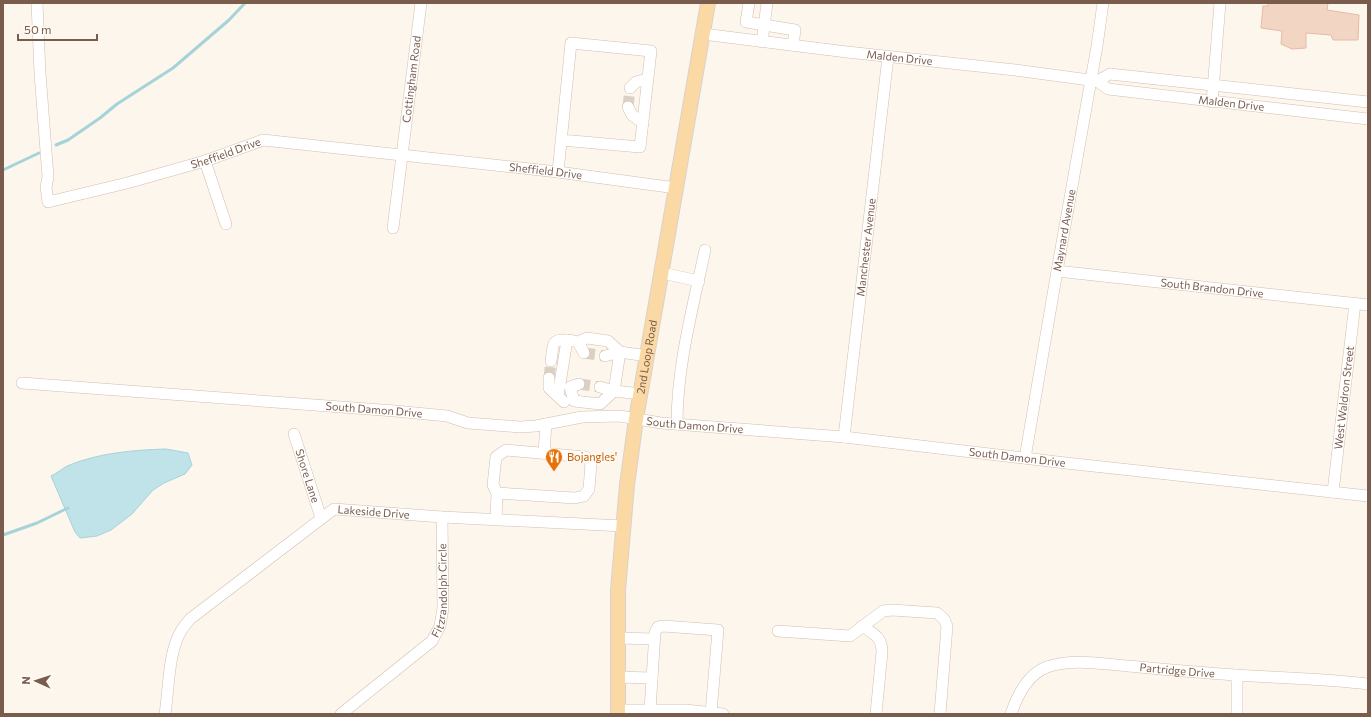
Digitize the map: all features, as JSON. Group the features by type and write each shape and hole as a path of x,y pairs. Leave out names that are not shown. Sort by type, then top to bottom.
{"main road":[{"name":"2nd Loop Road","path":"618,712 618,590 627,485 636,419 708,3"}],"street":[{"name":"Sheffield Drive","path":"37,3 40,73 48,176 46,187 48,202 127,184 205,161 263,140 558,172 676,188"},
{"name":"Cottingham Road","path":"392,228 421,3"},
{"path":"748,3 746,22 795,30 793,45"},
{"path":"762,42 767,3"},
{"name":"Maynard Avenue","path":"1026,458 1057,271 1094,81 1103,3"},
{"path":"1212,102 1220,3"},
{"name":"Malden Drive","path":"703,34 888,57 1015,70 1094,81 1108,89 1368,119"},
{"path":"558,172 561,140 571,43 651,51 640,147 561,140"},
{"name":"Manchester Avenue","path":"844,437 888,57"},
{"name":"Malden Drive","path":"1094,81 1110,74 1368,102"},
{"path":"630,88 636,82 647,79"},
{"path":"628,107 632,115 643,123"},
{"path":"205,161 226,224"},
{"path":"677,424 677,402 684,350 706,250"},
{"name":"South Brandon Drive","path":"1057,271 1368,305"},
{"path":"662,273 699,281"},
{"name":"West Waldron Street","path":"1333,492 1355,303"},
{"path":"551,361 554,343 557,340 578,342 587,338 608,341 620,352"},
{"path":"567,340 568,420"},
{"path":"578,342 584,353"},
{"path":"605,356 620,352 648,356"},
{"path":"549,378 549,388 567,392 600,404 614,391 620,352"},
{"name":"South Damon Drive","path":"22,383 434,414 447,416 468,423 498,426 528,427 582,417 620,416 677,424 844,437 1368,496"},
{"path":"600,387 614,391 641,394"},
{"path":"544,453 546,424"},
{"name":"Shore Lane","path":"294,434 321,518"},
{"path":"496,520 497,493 493,485 496,457 506,450 586,457 591,463 589,488 584,496 575,498 497,493"},
{"name":"Lakeside Drive","path":"165,714 171,663 175,647 180,632 190,619 334,509 442,518 623,526"},
{"name":"Fitzrandolph Circle","path":"341,714 432,641 440,626 444,591 442,518"},
{"path":"778,631 850,636 883,611 892,610 937,614 944,619 946,626 940,714"},
{"path":"650,710 655,632 658,627 663,626 718,630 711,713"},
{"path":"862,626 877,637 882,643 876,714"},
{"path":"617,638 654,639"},
{"name":"Partridge Drive","path":"1011,714 1020,693 1031,678 1046,668 1063,663 1074,662 1368,684"},
{"path":"1237,675 1237,714"},
{"path":"617,677 652,678"},
{"path":"618,712 685,710 723,714"}],"water":[{"path":"166,449 188,453 192,465 185,474 164,483 153,490 132,514 111,530 97,536 80,538 75,532 51,476 67,466 103,455 128,451"}],"building":[{"path":"1268,3 1328,3 1327,10 1359,15 1358,40 1333,40 1331,35 1306,33 1306,48 1292,49 1281,44 1282,31 1261,28 1263,6 1268,6"}],"waterway":[{"path":"56,145 68,140 100,118 117,104 173,68 229,20 245,3"},
{"path":"3,170 39,153"},
{"path":"3,535 37,523 68,508"}],"tunnel":[{"path":"628,107 630,88"},
{"path":"584,353 605,356"},
{"path":"549,378 551,361"},
{"path":"579,384 600,387"}],"place":[{"name":"Bojangles'","path":"554,472"}]}
